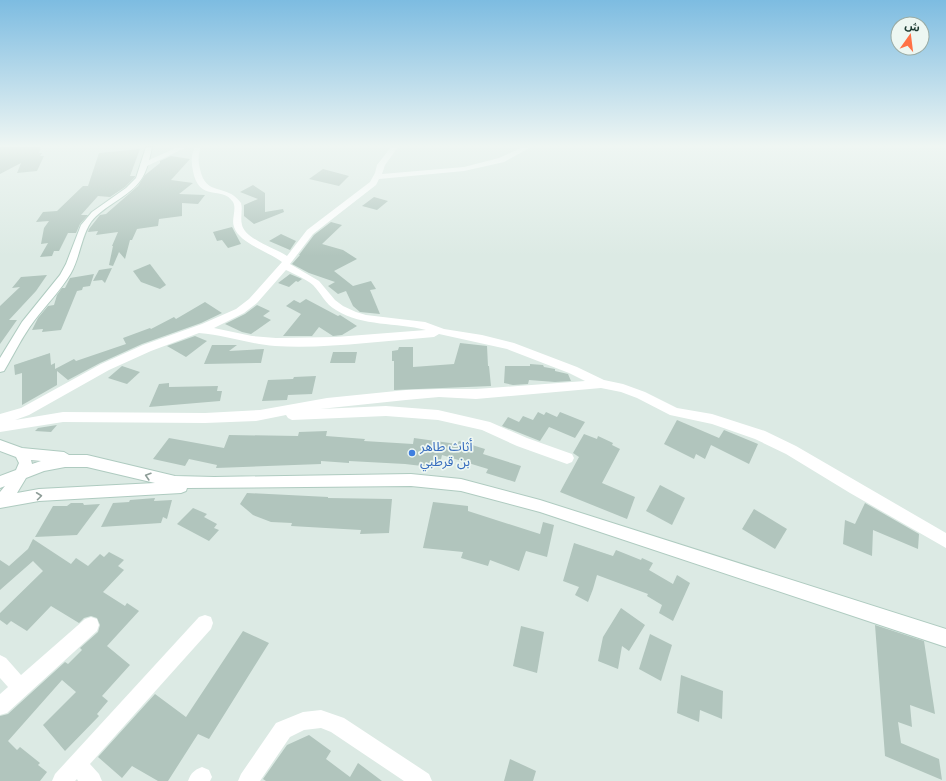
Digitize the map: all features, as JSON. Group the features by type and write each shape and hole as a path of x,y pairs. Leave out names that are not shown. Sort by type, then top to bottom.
{"street":[{"path":"0,368 19,334 35,311 67,272 76,255 83,229 89,220 96,211 135,183"},
{"path":"200,183 204,187 232,197 238,205 237,226 243,234 248,239 274,252 316,283 331,302 340,308 365,318 425,326 443,332 510,346 573,370 601,384"},
{"path":"0,419 25,412 105,366 147,348 227,318 240,311 253,301 287,263 310,232 354,199 371,183"},
{"path":"194,331 208,330 252,340 276,342 336,341 443,332"},
{"path":"256,416 327,403 406,395 439,393 476,394 601,384 623,388 641,395 674,412 712,419 760,435 791,450 855,489 946,541"},
{"path":"0,428 63,417 205,418 316,415 386,411 438,415 485,426 522,442 567,458"},
{"path":"0,446 21,453 87,461 131,470 152,478 175,482 214,484"},
{"path":"0,502 14,488 22,473 26,463 21,453"},
{"path":"0,482 43,466 65,461 87,461"},
{"path":"0,502 39,495 146,490 214,484 411,480 461,485 540,506 946,638"},
{"path":"62,781 205,623"},
{"path":"0,706 91,625"},
{"path":"0,664 20,688"},
{"path":"248,781 283,730 303,721 321,719 337,725 422,781"},
{"path":"77,765 92,781"}],"building":[{"path":"89,183 129,183 110,197 98,196 81,215 88,215 80,224 76,233 68,233 59,251 54,251 52,256 40,257 48,243 41,244 44,228 49,221 36,222 43,212 57,211 83,186 88,186"},
{"path":"140,183 192,183 179,194 205,195 198,204 182,203 182,216 159,219 158,226 137,229 132,240 130,240 125,259 119,252 113,266 109,265 112,246 118,232 96,235 98,231 88,232 89,229 100,215 106,214"},
{"path":"328,183 342,183 339,186"},
{"path":"253,185 265,193 265,212 283,209 284,212 254,224 244,216 244,205 258,199 240,192"},
{"path":"374,197 388,201 377,210 362,206"},
{"path":"331,222 342,225 322,244 343,250 357,259 334,271 353,286 371,281 376,289 370,290 380,314 360,312 353,306 346,291 338,294 328,286 335,282 309,273 292,264 314,235"},
{"path":"232,227 241,244 228,248 222,240 217,241 213,232"},
{"path":"281,234 296,241 290,250 269,241"},
{"path":"150,264 166,285 160,289 141,282 133,271"},
{"path":"112,268 105,283 102,280 93,281 99,270"},
{"path":"94,274 90,286 83,287 82,290 77,291 61,330 42,332 43,329 32,330 38,318 48,306 54,305 57,295 62,288 65,288 70,278"},
{"path":"290,274 302,279 298,282 296,281 289,287 278,283"},
{"path":"47,275 36,291 9,320 17,320 0,344 0,306 20,287 12,288 21,277"},
{"path":"306,299 338,316 340,315 357,326 342,335 333,336 319,327 312,336 283,336 301,314 286,306 294,300 300,303"},
{"path":"205,302 222,313 201,323 142,344 100,363 68,380 57,371 57,385 22,405 22,373 15,375 14,365 50,353 51,365 55,363 55,369 74,359 76,361 126,344 123,338 150,328 151,329 174,317 176,319"},
{"path":"257,305 270,311 263,316 271,320 251,334 242,332 225,324 245,314"},
{"path":"195,336 207,341 186,357 167,346"},
{"path":"460,343 487,346 491,386 394,390 394,361 392,361 392,351 398,350 399,347 413,347 413,367 454,364"},
{"path":"212,345 237,345 229,351 264,349 261,363 204,364"},
{"path":"333,352 357,352 355,363 330,363"},
{"path":"530,364 543,365 544,367 555,369 555,371 568,374 571,381 555,382 529,380 528,384 513,385 504,383 505,366 530,366"},
{"path":"122,366 140,372 127,384 108,378"},
{"path":"316,376 312,394 288,395 287,400 262,401 268,380"},
{"path":"169,383 169,387 218,386 217,391 222,391 220,401 149,407 159,384"},
{"path":"538,412 544,415 546,412 557,417 560,412 585,422 575,438 549,427 540,441 502,426 508,417 519,422 523,416 533,420"},
{"path":"677,420 719,438 724,430 758,444 749,464 711,445 705,459 696,454 694,459 664,444"},
{"path":"57,425 51,432 35,431 38,428"},
{"path":"327,431 326,436 365,439 364,441 413,444 414,438 457,444 459,441 485,449 483,454 521,466 515,482 486,473 488,469 442,455 439,468 405,464 321,461 321,464 216,468 217,465 189,459 185,466 153,459 169,438 224,448 229,435 298,436 299,432"},
{"path":"584,434 597,439 598,436 613,443 612,445 620,449 602,483 635,497 627,519 560,492 579,457 573,453"},
{"path":"660,485 685,498 672,525 646,511"},
{"path":"247,493 328,498 392,499 389,533 360,534 361,530 291,526 292,523 271,522 253,515 240,504"},
{"path":"155,498 154,501 172,500 167,519 163,517 161,523 101,527 113,503"},
{"path":"433,502 468,506 468,511 540,534 543,522 554,525 547,557 526,551 519,571 490,560 488,566 461,558 463,552 423,548"},
{"path":"71,503 83,503 84,505 100,504 77,535 35,537 53,506 67,506"},
{"path":"865,503 919,534 918,549 873,530 872,556 843,544 845,520 855,524"},
{"path":"193,508 207,514 204,517 217,524 214,528 219,530 209,541 177,524"},
{"path":"754,509 787,529 775,549 742,529"},
{"path":"33,539 71,564 76,558 88,566 100,554 104,557 109,552 124,560 118,566 124,570 103,592 125,606 127,603 139,611 107,646 130,665 102,696 108,701 97,714 99,716 65,751 43,725 76,692 62,680 8,741 17,750 20,747 40,763 38,765 47,772 40,781 0,781 0,716 8,714 65,662 68,664 82,650 80,648 98,632 100,625 97,618 91,616 84,618 79,623 51,606 27,631 11,621 7,625 0,620 0,613 43,571 33,561 0,590 0,560 9,566 28,549"},
{"path":"574,543 613,556 616,550 641,560 642,558 653,563 649,570 673,584 677,575 690,583 673,621 659,613 662,605 647,596 648,594 597,575 588,602 575,595 579,587 563,581"},
{"path":"621,608 645,625 629,651 622,646 618,669 598,661 603,637"},
{"path":"875,625 924,641 935,714 910,705 912,727 898,722 901,743 939,759 942,780 885,756"},
{"path":"521,626 544,632 537,673 513,666"},
{"path":"243,631 269,643 209,739 198,734 168,781 158,781 132,766 122,778 98,757 155,694 186,717"},
{"path":"650,634 672,645 661,681 639,669"},
{"path":"681,675 723,691 722,719 700,710 699,722 677,713"},
{"path":"309,735 331,751 326,759 350,777 358,763 382,781 266,781 263,779 287,745"},
{"path":"510,759 536,771 533,781 504,781"}],"place":[{"name":"أثاث طاهر بن قرطبي","path":"412,453"}]}
